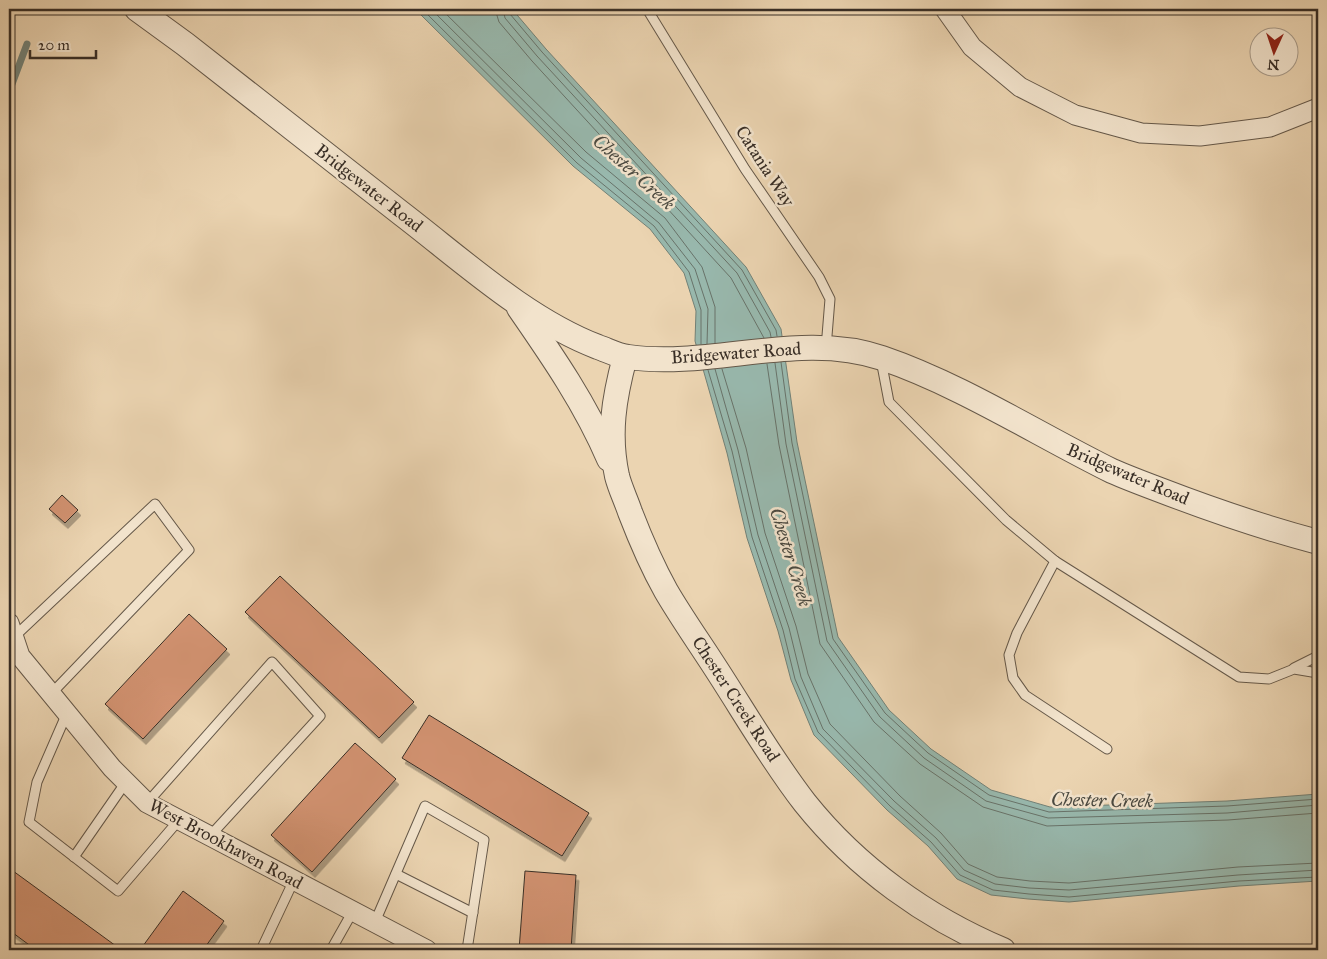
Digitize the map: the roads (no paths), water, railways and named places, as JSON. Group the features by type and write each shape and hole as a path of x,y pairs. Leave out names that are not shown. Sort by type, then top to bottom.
{"street":[{"name":"Bridgewater Road","path":"137,9 185,44 514,301 580,340 625,357 689,360 794,348 826,348 880,357 940,381 1054,442 1117,473 1189,501 1318,542"},
{"path":"945,9 972,47 1020,86 1076,115 1141,133 1200,136 1270,128 1318,108"},
{"path":"514,301 560,367 589,417 617,478"},
{"name":"Chester Creek Road","path":"625,357 617,387 613,414 612,443 617,478 639,534 666,591 772,756 805,803 835,837 871,871 904,896 945,921 1003,950"},
{"name":"West Brookhaven Road","path":"11,630 20,656 112,768 147,803 375,922 402,944 427,950"}],"lane":[{"name":"Catania Way","path":"647,9 745,169 819,277 830,300 826,348"},
{"path":"880,357 889,402 1006,520 1056,561 1239,677 1269,680 1318,656"},
{"path":"11,630 155,504 190,550 51,694"},
{"path":"1056,561 1014,640 1009,655 1013,678 1025,695 1107,749"},
{"path":"147,803 272,662 320,716 210,836"},
{"path":"1294,668 1318,673"},
{"path":"67,713 37,782 29,822 118,892 178,820"},
{"path":"74,857 126,782"},
{"path":"375,922 426,806 484,840 467,950"},
{"path":"396,874 473,913"},
{"path":"261,950 294,880"},
{"path":"331,950 353,911"}],"water":[{"name":"Chester Creek","path":"415,9 512,9 546,49 746,267 781,329 797,442 838,637 889,710 931,749 991,790 1050,807 1227,801 1318,794 1318,881 1239,886 1069,902 991,895 957,879 928,846 887,810 814,735 791,680 778,631 747,538 727,453 695,341 696,311 684,273 650,229 573,166"}],"waterway":[{"path":"9,92 27,44"}]}
